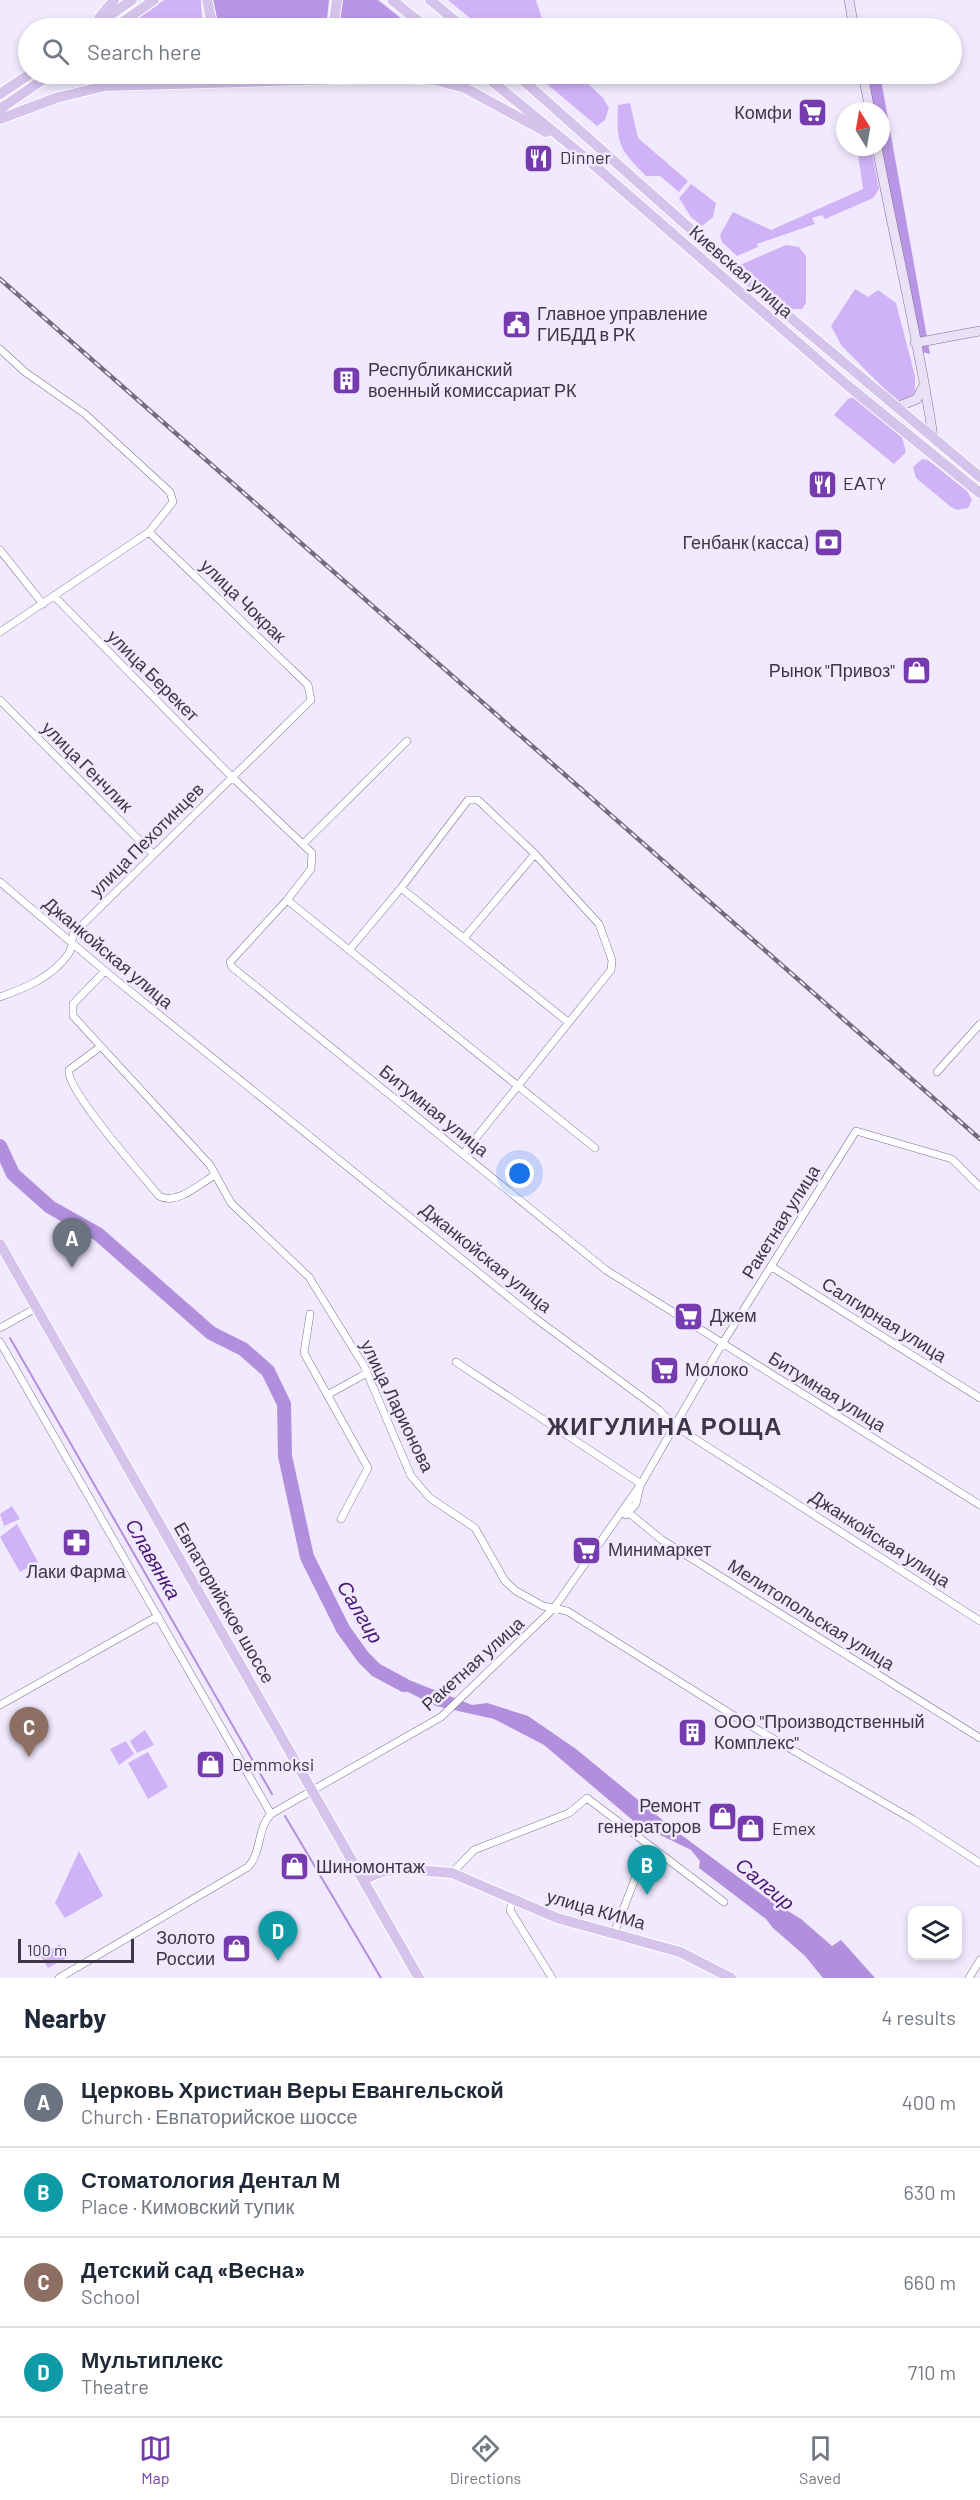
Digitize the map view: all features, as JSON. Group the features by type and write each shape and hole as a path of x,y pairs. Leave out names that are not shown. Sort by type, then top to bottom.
{"main road":[{"path":"99,18 114,0"},
{"path":"105,18 132,0"},
{"path":"128,18 154,0"},
{"path":"207,0 211,18"},
{"path":"334,18 337,0"},
{"path":"430,0 452,18"},
{"path":"849,0 852,18"},
{"path":"396,2 415,18"},
{"path":"0,94 18,82"},
{"path":"0,109 36,84"},
{"path":"0,119 56,98 105,86 171,84"},
{"path":"450,84 465,88 523,118 581,154"},
{"name":"Киевская улица","path":"495,84 581,154 847,385 980,493"},
{"name":"Киевская улица","path":"527,84 705,241 980,477"},
{"path":"865,84 868,102"},
{"path":"879,156 915,343 925,383 933,437"},
{"path":"695,254 705,241"},
{"path":"915,343 980,331"},
{"path":"897,407 917,399 925,383"},
{"name":"Евпаторийское шоссе","path":"0,1244 419,1978"},
{"name":"улица КИМа","path":"363,1880 381,1872 404,1869 452,1873 557,1918 680,1952 731,1978"}],"street":[{"path":"0,350 25,372 85,414 170,492 172,505 149,532 0,633"},
{"name":"улица Чокрак","path":"149,532 308,685 312,694"},
{"path":"0,550 43,604"},
{"name":"улица Берекет","path":"54,596 231,776 312,853 313,858"},
{"name":"улица Пехотинцев","path":"0,997 30,986 47,975 70,952 73,934 231,776 309,705 312,694"},
{"name":"улица Генчлик","path":"0,700 153,854"},
{"path":"303,844 407,741"},
{"path":"350,949 470,799 478,800 535,855 602,927 612,960 611,970 463,1154"},
{"path":"464,938 535,855"},
{"name":"Битумная улица","path":"313,858 311,869 287,900 230,965 606,1270 980,1505"},
{"name":"Джанкойская улица","path":"0,882 105,971 522,1307 658,1409 675,1426 980,1621"},
{"path":"401,888 568,1023"},
{"path":"287,900 595,1148"},
{"name":"улица Ларионова","path":"105,971 72,1008 75,1019 210,1165 231,1203 309,1277 368,1373 411,1476 430,1498 475,1528 505,1581 516,1591 543,1606 567,1611 739,1719 912,1819 980,1863"},
{"path":"937,1072 980,1024"},
{"path":"100,1047 68,1072 69,1079 97,1121 159,1196 167,1199 175,1198 215,1175"},
{"name":"Ракетная улица","path":"271,1814 441,1717 554,1608 641,1484 722,1344 856,1131 952,1159 980,1187"},
{"name":"Салгирная улица","path":"772,1267 980,1398"},
{"path":"0,1328 36,1308"},
{"path":"310,1314 304,1353 368,1468 340,1519"},
{"path":"0,1342 271,1814 265,1823 258,1852 248,1867 59,1978"},
{"path":"456,1362 641,1484"},
{"path":"327,1395 368,1373"},
{"name":"Ракетная улица","path":"618,1519 629,1513 636,1504 641,1484"},
{"name":"Мелитопольская улица","path":"629,1513 662,1540 980,1738"},
{"path":"0,1705 158,1616"},
{"path":"452,1873 474,1850 569,1813 587,1798 651,1849 724,1902"},
{"path":"614,1933 635,1879 651,1849"},
{"path":"513,1899 510,1910 552,1978"},
{"path":"969,1978 980,1960"}],"shaded area":[{"path":"164,0 201,0 202,18 138,18"},
{"path":"210,0 329,0 327,18 214,18"},
{"path":"339,0 378,0 400,18 336,18"},
{"path":"448,0 536,0 542,18 470,18"},
{"path":"547,84 588,84 603,98 609,108 605,120 597,126"},
{"path":"868,84 882,84 885,102 871,102"},
{"path":"630,103 638,138 688,181 679,192 660,176 646,176 621,145 618,105"},
{"path":"890,130 930,354 918,351 883,156 890,156"},
{"path":"858,156 873,156 879,189 873,198 825,219 822,215 812,218 815,224 757,244 758,247 737,256 722,242 720,235 733,212 771,230 863,189"},
{"path":"691,184 716,203 713,217 702,226 691,217 679,198"},
{"path":"786,245 799,247 806,256 806,303 802,309 791,309 740,265"},
{"path":"855,289 868,297 878,290 896,303 915,376 915,392 909,399 898,403 842,346 831,326"},
{"path":"854,397 902,437 906,452 894,464 834,415 848,399"},
{"path":"922,459 928,460 967,491 972,500 968,508 957,510 951,507 916,478 913,467"},
{"path":"12,1506 20,1519 4,1526 0,1514"},
{"path":"17,1524 38,1562 20,1572 0,1537"},
{"path":"394,1674 472,1705 487,1703 528,1716 576,1749 676,1831 765,1897 801,1919 832,1946 841,1940 875,1978 823,1978 805,1956 766,1919 699,1868 700,1861 691,1850 636,1823 544,1745 494,1719 436,1706 382,1679"},
{"path":"145,1730 154,1745 137,1753 130,1741"},
{"path":"126,1741 134,1754 119,1765 110,1749"},
{"path":"148,1752 168,1787 148,1799 128,1763"},
{"path":"79,1851 103,1896 65,1918 55,1903"},
{"path":"60,1944 68,1957 48,1968 40,1955"}],"waterway":[{"name":"Салгир","path":"0,1146 13,1174 50,1207 98,1234 211,1333 243,1349 268,1371 284,1404 285,1456 307,1557 343,1629 363,1657 376,1670 404,1685"},
{"name":"Славянка","path":"10,1338 272,1794"},
{"name":"Славянка","path":"285,1816 381,1978"}],"railway":[{"path":"0,279 980,1139"}],"place":[{"name":"Комфи","path":"813,113"},
{"name":"Dinner","path":"539,158"},
{"name":"Главное управление ГИБДД в РК","path":"516,324"},
{"name":"Республиканский военный комиссариат РК","path":"347,380"},
{"name":"EАTY","path":"822,484"},
{"name":"Генбанк (касса)","path":"829,543"},
{"name":"Рынок \"Привоз\"","path":"916,671"},
{"name":"Церковь Христиан Веры Евангельской","path":"72,1268"},
{"name":"Джем","path":"689,1316"},
{"name":"Молоко","path":"664,1370"},
{"name":"Лаки Фарма","path":"76,1543"},
{"name":"Минимаркет","path":"587,1550"},
{"name":"ООО \"Производственный Комплекс\"","path":"693,1732"},
{"name":"Детский сад «Весна»","path":"29,1757"},
{"name":"Demmoksi","path":"211,1765"},
{"name":"Ремонт генераторов","path":"722,1816"},
{"name":"Emex","path":"751,1829"},
{"name":"Шиномонтаж","path":"295,1867"},
{"name":"Стоматология Дентал М","path":"647,1895"},
{"name":"Золото России","path":"236,1948"},
{"name":"Мультиплекс","path":"278,1961"}],"district":[{"name":"ЖИГУЛИНА РОЩА","path":"665,1427"}]}
